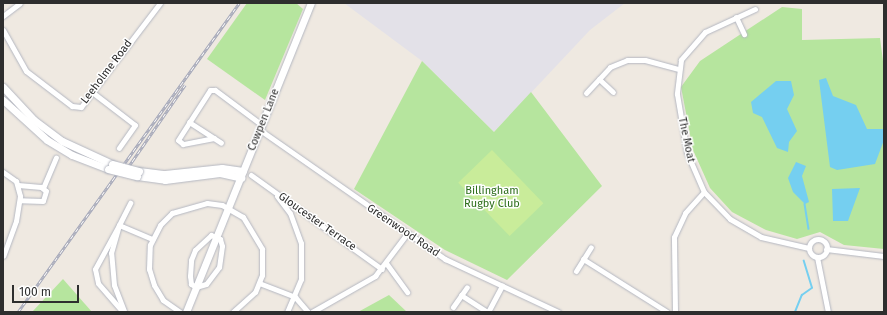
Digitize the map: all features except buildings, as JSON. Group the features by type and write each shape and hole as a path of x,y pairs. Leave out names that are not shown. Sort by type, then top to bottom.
{"street":[{"path":"3,16 20,3"},
{"name":"Leeholme Road","path":"3,30 26,71 72,106 81,107 160,3"},
{"name":"Cowpen Lane","path":"186,312 311,3"},
{"name":"The Moat","path":"755,9 736,17 695,40 678,69 677,94 687,153 704,192 743,228 775,242 809,248 818,239 826,249 884,256"},
{"path":"736,17 744,34"},
{"path":"586,93 610,68 627,60 645,60 678,69"},
{"path":"599,79 612,92"},
{"path":"3,87 34,120 76,149 110,166"},
{"name":"Greenwood Road","path":"189,122 210,90 214,90 261,127 406,235 445,259 558,312"},
{"path":"92,92 135,125 119,148"},
{"path":"3,100 30,126 72,155 138,174 165,180 220,173 242,175"},
{"path":"30,126 34,120"},
{"path":"214,138 181,144 178,140 189,122 214,138 221,143"},
{"path":"43,188 57,159"},
{"path":"3,172 18,185 43,188"},
{"name":"Gloucester Terrace","path":"251,175 382,268"},
{"path":"3,256 20,200 18,185"},
{"path":"20,200 42,201 46,191 43,188"},
{"path":"273,192 290,213 301,243 302,261 295,297 287,312"},
{"path":"675,312 674,237 685,213 704,192"},
{"path":"124,312 94,275 130,203"},
{"path":"180,312 163,300 150,278 148,260 152,239 160,225 180,209 207,203 228,207 243,217 258,238 263,264 259,283 247,302 233,312"},
{"path":"290,213 297,208"},
{"path":"119,225 152,239"},
{"path":"119,225 112,254 112,275 124,312"},
{"path":"211,235 216,237 222,246 219,268 206,284 196,286 191,284 191,260 202,241 211,235"},
{"path":"312,312 382,268 406,235"},
{"path":"576,271 591,246"},
{"path":"809,248 817,257 828,312"},
{"path":"817,257 826,249"},
{"path":"583,259 667,312"},
{"path":"386,263 407,293"},
{"path":"259,283 295,297 308,312"},
{"path":"462,295 488,312 502,286"},
{"path":"453,307 467,287"}],"shaded area":[{"path":"344,3 625,3 590,30 494,132 422,61"}],"green space":[{"path":"247,3 296,3 303,9 265,100 207,59"},
{"path":"782,7 802,9 802,40 880,38 884,69 884,249 844,245 820,232 797,239 766,230 732,212 710,188 693,150 681,87 700,61"},
{"name":"Billingham Rugby Club","path":"422,61 494,132 531,92 602,186 507,280 445,250 354,189"},
{"path":"492,150 543,203 510,236 458,183"},
{"path":"63,279 92,312 32,312"},
{"path":"389,295 407,312 358,312"}],"water":[{"path":"826,78 833,96 856,105 867,129 884,129 884,140 875,164 837,170 830,167 819,80"},
{"path":"776,81 791,81 794,95 787,109 797,131 789,142 788,152 777,148 762,117 753,113 751,102"},
{"path":"796,162 806,166 802,176 809,202 805,204 793,192 788,178"},
{"path":"860,188 848,221 833,221 832,189"}],"waterway":[{"path":"805,204 809,229"},
{"path":"795,312 802,295 812,288 804,261"}],"railway":[{"path":"18,312 239,3"},
{"path":"122,176 185,85"}]}
